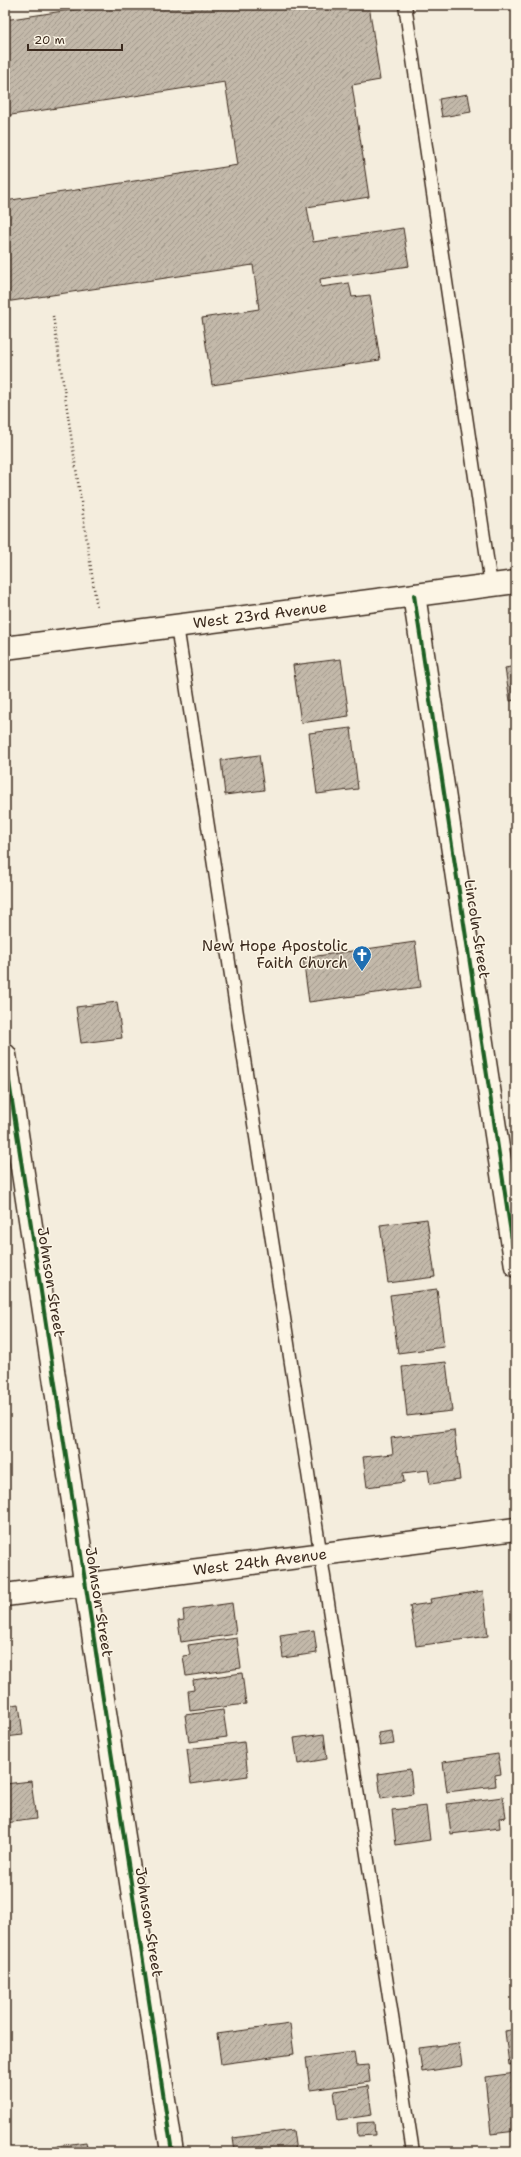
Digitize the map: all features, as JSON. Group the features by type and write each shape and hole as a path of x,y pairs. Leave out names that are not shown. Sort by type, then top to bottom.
{"street":[{"name":"West 23rd Avenue","path":"5,648 516,582"},
{"name":"Lincoln Street","path":"414,595 516,1266"},
{"name":"Johnson Street","path":"5,1055 84,1584 172,2152"},
{"name":"West 24th Avenue","path":"5,1595 516,1529"}],"lane":[{"path":"406,5 491,585"},
{"path":"177,626 413,2152"}],"path":[{"path":"53,316 102,636"}],"building":[{"path":"102,5 369,5 380,80 352,85 369,197 307,207 313,242 403,228 409,266 320,279 321,287 349,283 352,297 370,295 380,360 212,385 202,318 259,309 253,265 5,302 5,201 238,165 225,82 5,116 5,20"},
{"path":"468,94 471,112 442,117 439,99"},
{"path":"341,659 349,716 301,723 293,665"},
{"path":"516,666 516,700 510,701 505,668"},
{"path":"351,728 358,789 317,794 309,733"},
{"path":"259,755 264,790 225,795 221,760"},
{"name":"New Hope Apostolic Faith Church","path":"415,942 421,987 309,1002 303,958"},
{"path":"117,1002 122,1038 81,1043 76,1007"},
{"path":"427,1219 435,1277 388,1283 380,1225"},
{"path":"437,1289 444,1347 398,1353 390,1295"},
{"path":"446,1362 452,1411 407,1416 402,1367"},
{"path":"454,1430 460,1480 430,1484 428,1470 403,1473 404,1482 367,1487 363,1457 393,1454 391,1438"},
{"path":"483,1591 488,1636 416,1646 410,1606 431,1603 430,1599"},
{"path":"232,1603 236,1634 181,1642 178,1621 184,1620 183,1610"},
{"path":"314,1630 317,1653 283,1658 280,1635"},
{"path":"237,1638 241,1668 186,1676 183,1656 190,1655 188,1645"},
{"path":"242,1673 246,1704 190,1711 188,1691 194,1690 193,1680"},
{"path":"19,1704 23,1735 5,1737 5,1706"},
{"path":"223,1710 227,1737 189,1742 185,1715"},
{"path":"392,1731 394,1744 380,1746 378,1733"},
{"path":"324,1734 327,1759 298,1764 294,1738"},
{"path":"244,1742 248,1776 191,1784 187,1749"},
{"path":"498,1754 501,1774 495,1775 496,1786 447,1792 443,1762"},
{"path":"410,1769 413,1794 381,1799 378,1774"},
{"path":"31,1781 36,1819 5,1823 5,1784"},
{"path":"503,1797 506,1817 499,1818 500,1828 451,1834 447,1804"},
{"path":"426,1806 430,1840 396,1845 392,1810"},
{"path":"290,2024 294,2054 221,2064 217,2034"},
{"path":"516,2029 516,2064 509,2065 505,2031"},
{"path":"459,2043 462,2066 422,2072 419,2048"},
{"path":"354,2052 356,2066 368,2065 370,2082 310,2090 306,2058"},
{"path":"516,2073 516,2131 491,2134 485,2077"},
{"path":"368,2086 372,2115 338,2120 334,2091"},
{"path":"374,2122 375,2135 358,2136 357,2123"},
{"path":"293,2130 296,2152 235,2152 233,2138"},
{"path":"86,2142 88,2152 58,2152 57,2146"}],"cycle path":[{"path":"414,595 516,1266"},
{"path":"5,1055 172,2152"}],"place":[{"name":"New Hope Apostolic Faith Church","path":"362,972"}]}
